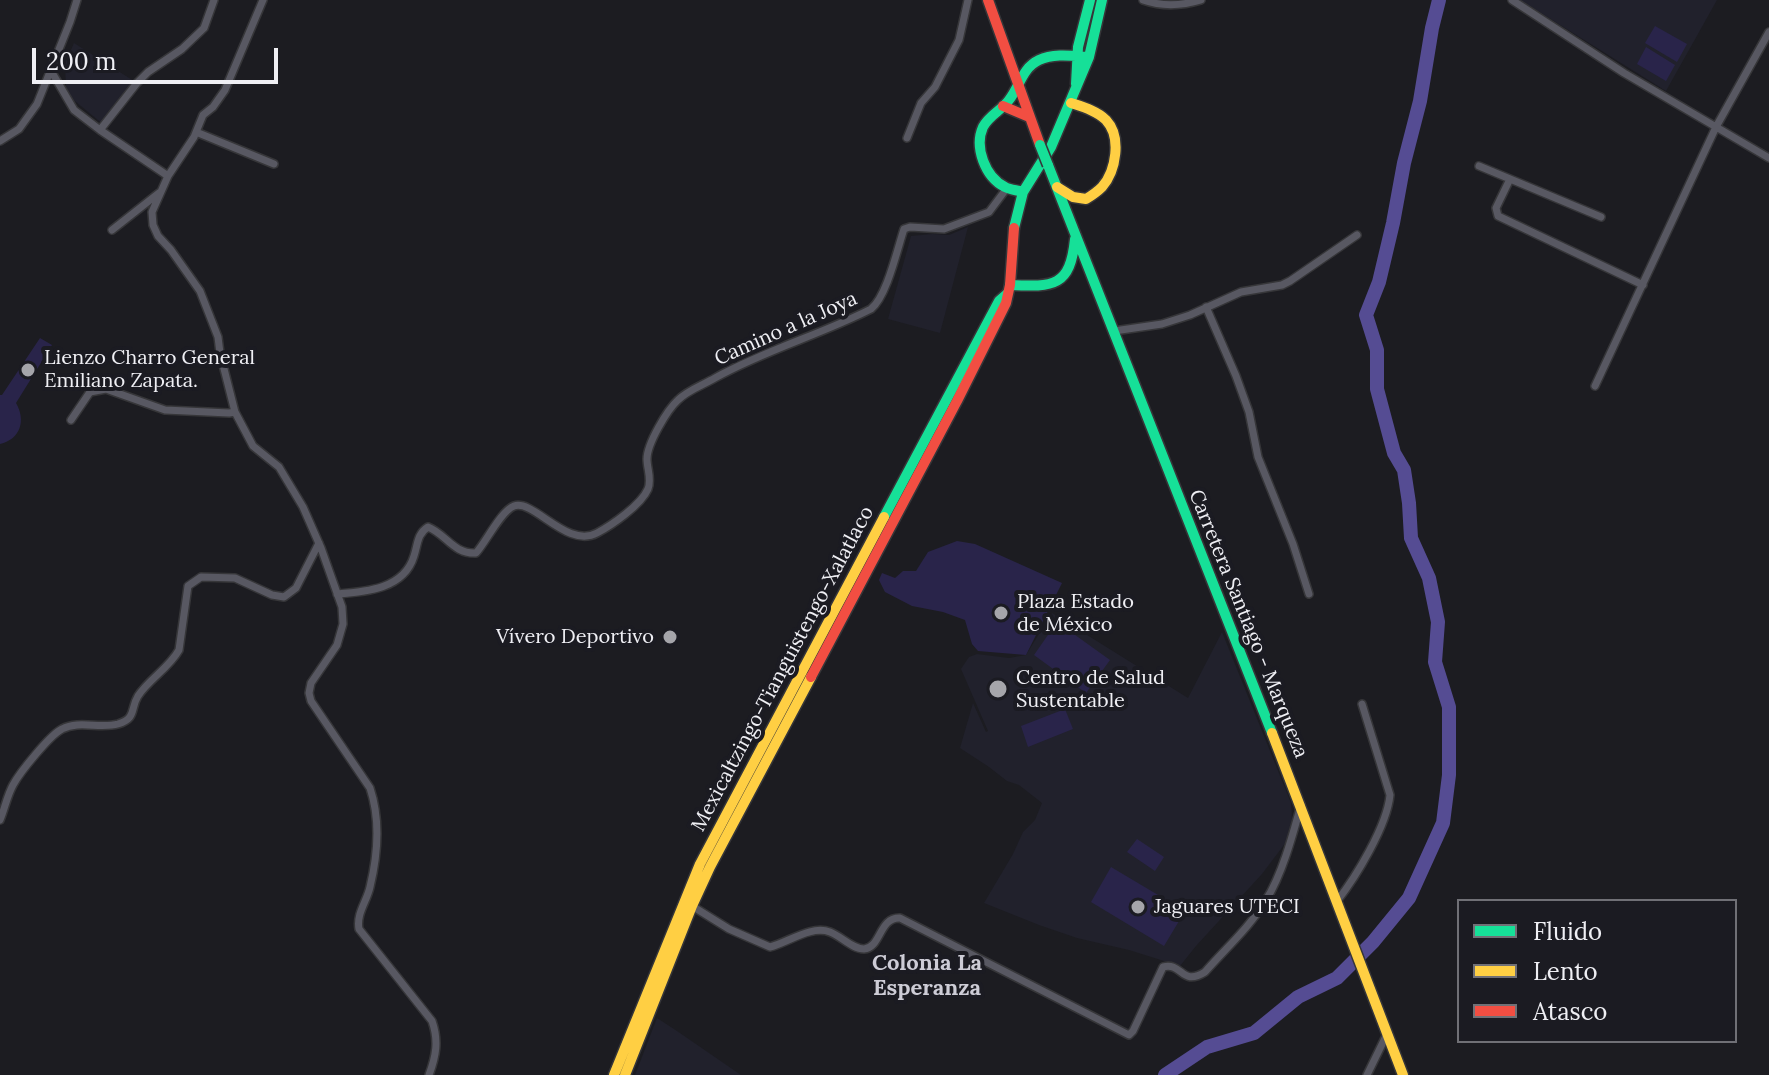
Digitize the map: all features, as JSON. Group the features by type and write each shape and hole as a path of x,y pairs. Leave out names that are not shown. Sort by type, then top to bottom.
{"main road":[{"name":"Carretera Santiago - Marqueza","path":"988,0 1029,117 1301,805 1403,1075"},
{"name":"Mexicaltzingo-Tianguistengo-Xalatlaco","path":"1076,88 1077,56 1090,0"},
{"name":"Mexicaltzingo-Tianguistengo-Xalatlaco","path":"625,1075 692,906 717,855 1006,303 1015,220 1023,192 1051,147 1071,103 1089,57 1102,0"},
{"path":"1023,192 1007,188 993,178 986,168 980,151 984,124 1011,97 1018,82 1033,64 1043,59 1089,57"},
{"path":"1057,187 1073,197 1086,199 1101,188 1113,161 1114,139 1110,125 1098,113 1071,103"},
{"path":"1003,106 1029,117"},
{"path":"1009,288 1045,286 1061,279 1071,266 1075,233"},
{"name":"Mexicaltzingo-Tianguistengo-Xalatlaco","path":"614,1075 700,864 951,390 1009,288"}],"street":[{"path":"0,141 19,129 37,104 77,0"},
{"path":"100,130 148,72 182,49 204,28 214,0"},
{"path":"263,0 225,90 218,102 203,115 168,176 152,212 153,225 200,291 218,337 235,412 253,446 279,467 303,507 342,607 343,624 337,645 311,683 309,693 311,701 370,788 377,815 377,850 370,887 358,922 359,929 432,1021 437,1043 429,1075"},
{"path":"907,138 921,103 935,87 959,40 968,0"},
{"path":"1143,0 1168,6 1201,0"},
{"path":"1512,0 1624,73 1769,158"},
{"path":"1595,386 1716,127 1769,32"},
{"path":"50,69 74,110 168,176"},
{"path":"196,132 274,164"},
{"path":"1479,166 1601,217"},
{"path":"1510,179 1496,208 1498,216 1643,285"},
{"name":"Camino a la Joya","path":"337,594 365,592 397,579 411,565 421,533 428,527 457,549 469,554 476,553 495,526 515,506 525,507 557,527 582,536 591,536 603,529 642,498 648,489 648,451 677,400 748,360 871,309 877,305 882,294 904,229 944,229 989,212 1007,188"},
{"path":"112,230 161,191"},
{"path":"1114,331 1162,324 1241,292 1282,285 1357,235"},
{"path":"1206,307 1245,400 1258,457 1293,544 1309,594"},
{"path":"71,420 90,392 106,389 165,410 235,412"},
{"path":"0,820 17,777 55,733 75,725 118,724 132,717 140,694 179,650 188,586 201,577 235,578 272,595 284,597 296,588 319,543"},
{"path":"1337,901 1353,879 1389,805 1390,795 1362,704"},
{"path":"692,906 729,929 770,947 819,930 831,932 862,949 868,948 887,922 900,918 1129,1035 1163,967 1172,966 1193,978 1205,972 1258,912 1276,879 1301,805"},
{"path":"1367,1075 1388,1033"}],"shaded area":[{"path":"1520,0 1717,0 1666,91"},
{"path":"1655,26 1687,44 1677,62 1645,43"},
{"path":"74,43 137,83 104,125 70,97 66,87 65,64"},
{"path":"1646,47 1675,65 1666,81 1637,64"},
{"path":"968,227 940,333 888,319 911,236 949,235"},
{"name":"Lienzo Charro General Emiliano Zapata.","path":"40,338 52,345 16,403 21,416 20,428 13,438 0,444 0,395"},
{"path":"957,541 975,544 1062,583 1026,655 978,651 972,644 965,620 912,606 885,592 879,580 882,573 895,578 903,571 916,571 928,552"},
{"path":"1052,613 1188,698 1222,632 1291,803 1293,833 1262,874 1180,966 1077,938 984,903 1023,832 1035,820 1042,803 960,748 973,703 988,731 961,669 969,657 977,654 1009,658 1026,655"},
{"path":"1057,622 1110,660 1086,693 1034,655"},
{"path":"1065,709 1073,729 1028,747 1021,726"},
{"path":"1137,839 1164,857 1155,871 1127,852"},
{"name":"Jaguares UTECI","path":"1111,867 1185,911 1164,946 1091,902"},
{"path":"657,1018 677,1031 741,1075 635,1075"}],"waterway":[{"path":"1165,1075 1207,1047 1254,1033 1298,997 1337,978 1373,942 1409,898 1443,823 1449,775 1449,707 1435,662 1438,622 1429,578 1411,538 1404,470 1394,453 1377,389 1377,350 1366,315 1379,282 1393,223 1439,0"}],"traffic: fast":[{"path":"1076,84 1078,47 1090,0"},
{"path":"1014,228 1023,192 1051,147 1089,57 1102,0"},
{"path":"1023,192 1005,187 987,169 980,143 983,127 1009,100 1033,63 1051,56 1089,57"},
{"path":"1040,145 1048,165"},
{"path":"1048,165 1272,733"},
{"path":"1010,285 1057,281 1069,267 1075,239"},
{"path":"884,517 999,301 1007,294"}],"traffic: slow":[{"path":"1057,187 1073,197 1086,199 1100,189 1114,163 1114,135 1106,120 1071,103"},
{"path":"614,1075 700,864 884,517"},
{"path":"625,1075 710,867 811,677"},
{"path":"1272,733 1403,1075"}],"traffic: jam":[{"path":"988,0 1040,145"},
{"path":"1003,106 1029,117"},
{"path":"811,677 1006,303 1014,228"}],"place":[{"name":"Lienzo Charro General Emiliano Zapata.","path":"28,370"},
{"name":"Plaza Estado de México","path":"1001,613"},
{"name":"Vívero Deportivo","path":"670,637"},
{"name":"Centro de Salud Sustentable","path":"998,689"},
{"name":"Jaguares UTECI","path":"1138,907"}],"district":[{"name":"Colonia La Esperanza","path":"927,976"}]}
